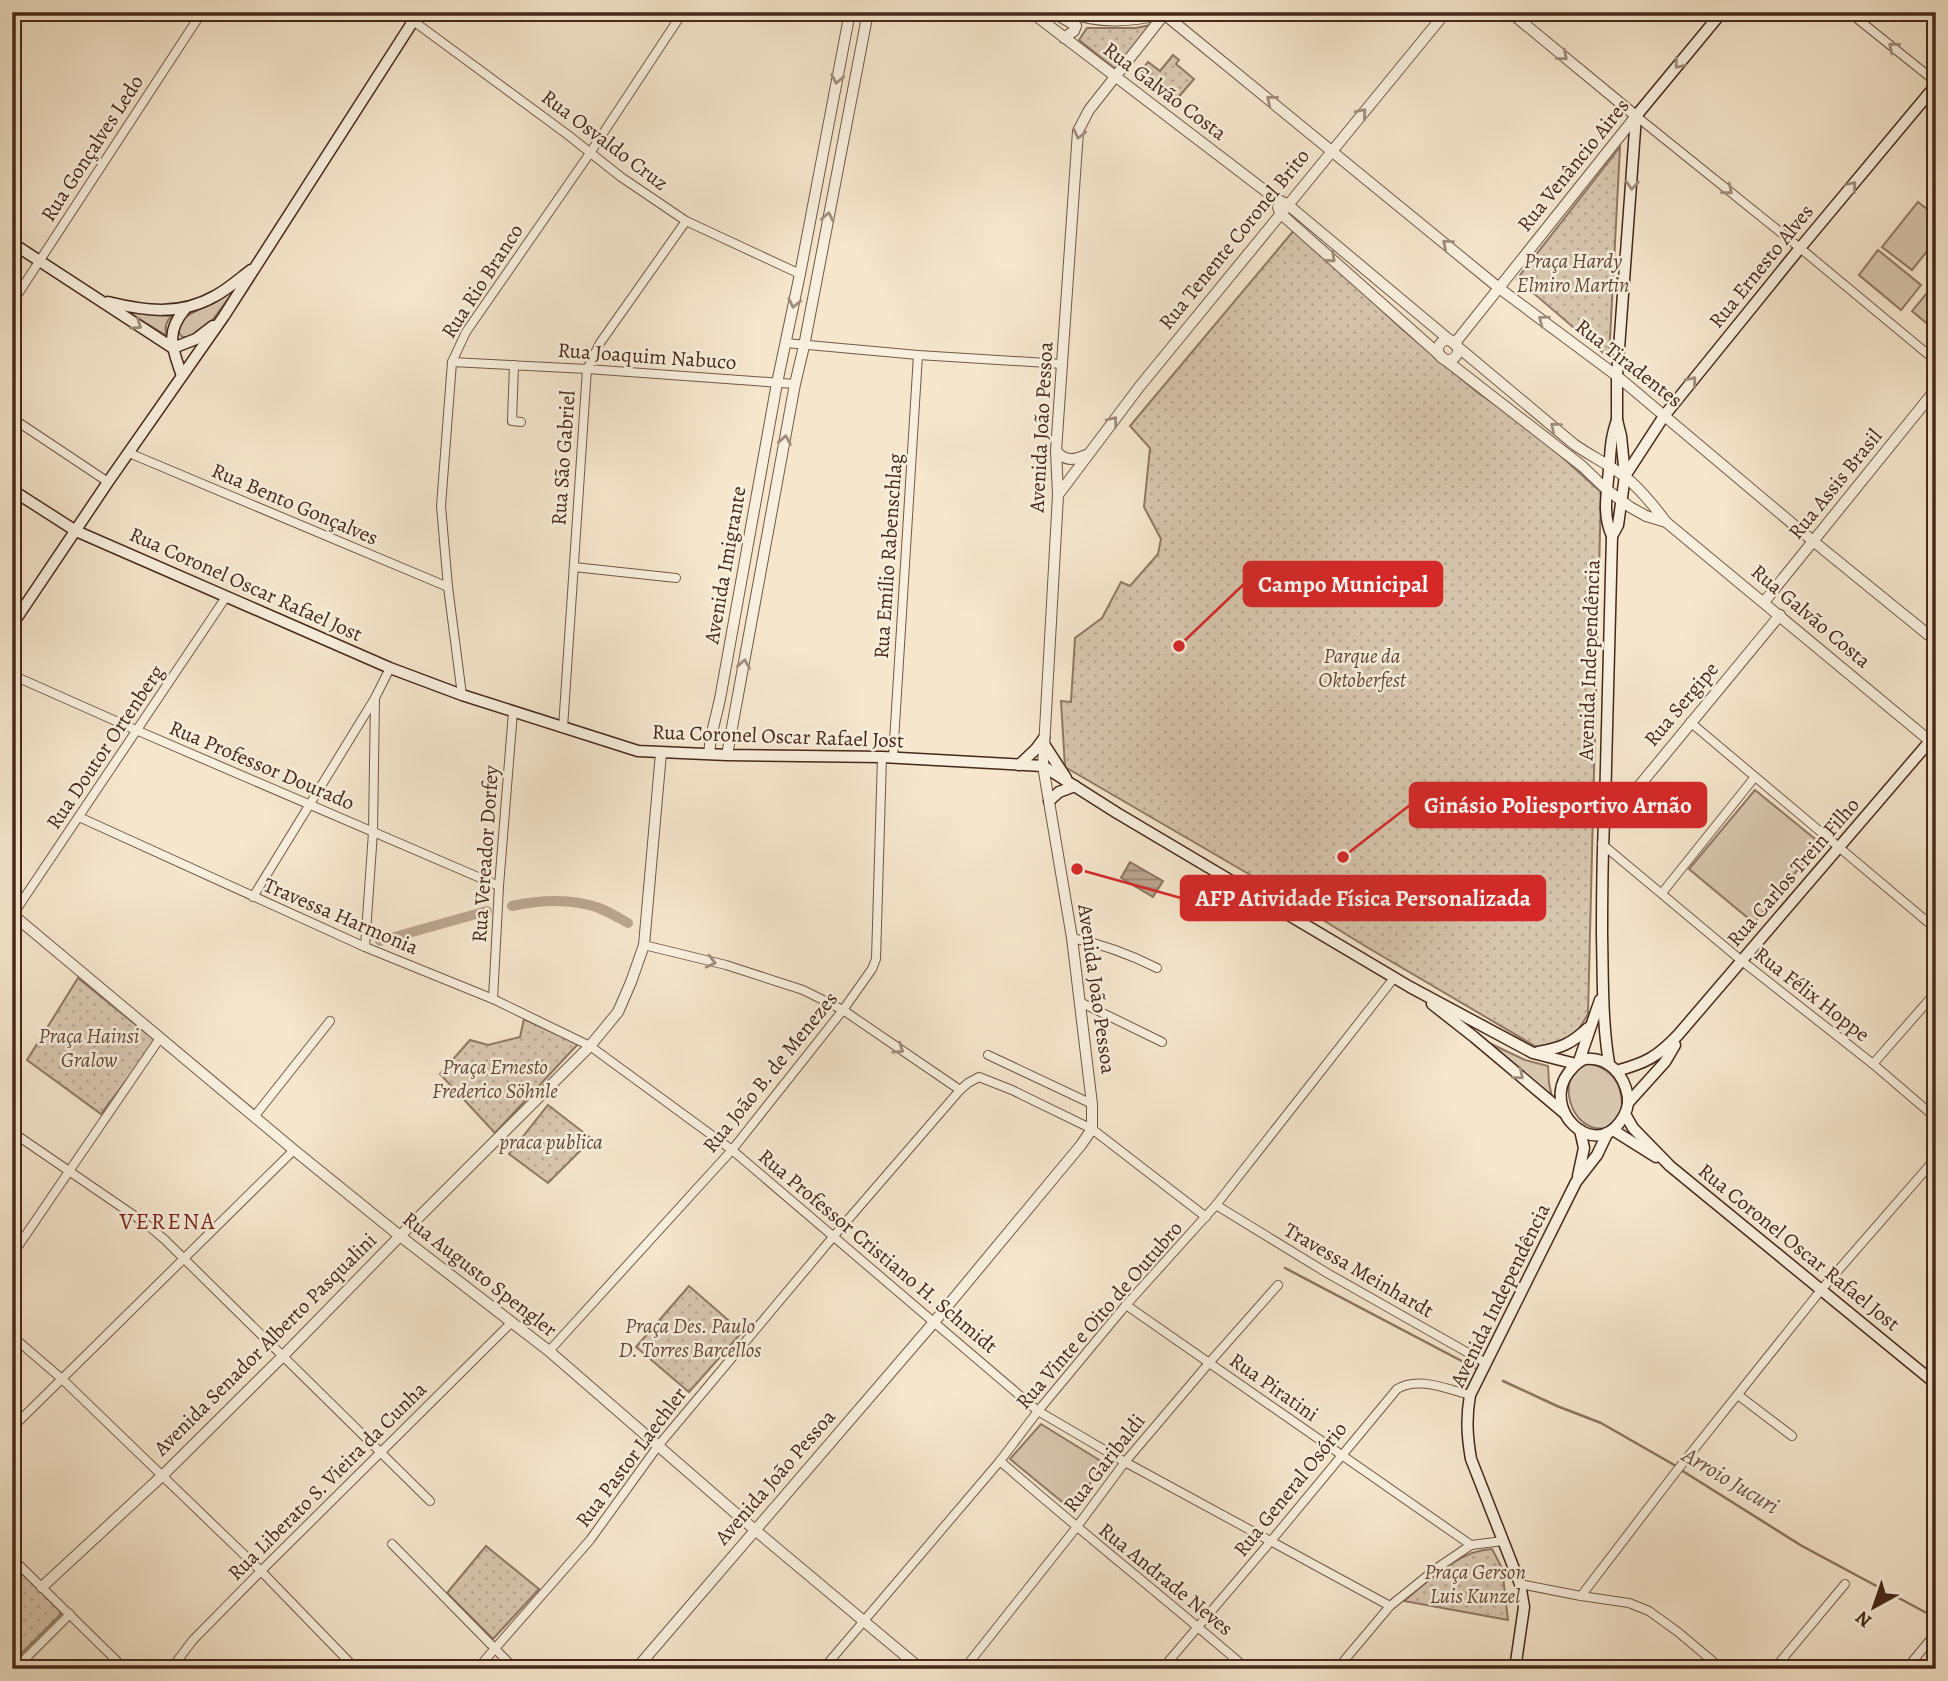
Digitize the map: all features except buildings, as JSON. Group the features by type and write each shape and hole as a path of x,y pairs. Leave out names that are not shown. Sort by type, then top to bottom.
{"main road":[{"name":"Rua Venâncio Aires","path":"1636,117 1722,12"},
{"path":"12,625 224,316 416,16"},
{"name":"Rua Ernesto Alves","path":"1625,477 1664,416 1936,84"},
{"name":"Avenida Independência","path":"1612,536 1618,525 1625,477 1618,420 1617,376 1636,117"},
{"path":"12,243 173,348"},
{"path":"102,301 156,311 185,309 218,295 257,265"},
{"path":"182,376 171,332 185,309"},
{"path":"173,348 196,339 224,316"},
{"name":"Avenida Independência","path":"1613,1067 1605,1040 1602,844 1612,536 1607,525 1606,489 1611,435 1618,420"},
{"name":"Rua Coronel Oscar Rafael Jost","path":"12,490 76,531 390,668 462,695 638,751 888,758 1043,766 1410,987 1533,1053 1577,1063"},
{"name":"Rua Carlos Trein Filho","path":"1613,1067 1649,1060 1662,1052 1933,737"},
{"path":"1019,765 1044,741 1073,785 1049,800"},
{"name":"Rua Coronel Oscar Rafael Jost","path":"1410,987 1563,1112"},
{"name":"Avenida Independência","path":"1577,1063 1603,994"},
{"path":"1533,1053 1561,1048 1576,1040 1590,1026"},
{"path":"1474,1037 1485,1027"},
{"name":"Rua Carlos Trein Filho","path":"1627,1108 1665,1062 1678,1035"},
{"path":"1576,1182 1627,1108 1626,1086 1613,1067 1599,1059 1585,1059 1577,1063 1567,1075 1561,1089 1563,1112 1586,1134 1610,1132"},
{"name":"Rua Coronel Oscar Rafael Jost","path":"1627,1108 1633,1128 1670,1166 1936,1384"},
{"path":"1576,1182 1584,1148 1580,1130"},
{"name":"Rua Coronel Oscar Rafael Jost","path":"1610,1132 1670,1166"},
{"name":"Avenida Independência","path":"1515,1669 1524,1606 1520,1584 1471,1459 1466,1418 1469,1395 1576,1182"}],"street":[{"name":"Rua Gonçalves Ledo","path":"12,303 202,12"},
{"name":"Rua Osvaldo Cruz","path":"401,12 416,16 590,153 686,221 800,274"},
{"name":"Rua Rio Branco","path":"462,695 441,506 452,362 466,332 590,153 683,12"},
{"name":"Avenida Imigrante","path":"709,754 777,383 850,12"},
{"name":"Avenida Imigrante","path":"727,755 795,384 868,12"},
{"name":"Rua Galvão Costa","path":"1031,12 1276,200 1443,358 1582,466 1606,489 1646,516 1666,522"},
{"path":"1053,12 1076,26 1067,40"},
{"name":"Rua Galvão Costa","path":"1069,12 1089,19 1136,19 1165,13"},
{"name":"Rua Tenente Coronel Brito","path":"1058,495 1140,386 1446,12"},
{"path":"1510,12 1936,361"},
{"path":"1849,12 1936,84"},
{"name":"Rua Tiradentes","path":"1165,13 1499,288 1617,376 1936,641"},
{"name":"Avenida João Pessoa","path":"636,1669 934,1321 1082,1145 1091,1129 1092,1104 1072,937 1043,766 1058,495 1056,452 1077,139 1084,118 1165,13"},
{"path":"1067,40 1080,34 1089,19"},
{"name":"Rua Venâncio Aires","path":"1455,343 1636,117"},
{"name":"Rua Galvão Costa","path":"1284,208 1455,343 1576,445 1625,477 1654,505 1666,522 1933,737"},
{"name":"Rua São Gabriel","path":"563,728 587,369 600,343 686,221"},
{"path":"1448,340 1455,343 1459,349 1457,358 1453,360 1443,358 1437,351 1439,343 1448,340"},
{"path":"786,343 1063,364"},
{"name":"Rua Emílio Rabenschlag","path":"888,758 918,355"},
{"name":"Rua Joaquim Nabuco","path":"452,362 777,383"},
{"path":"514,365 512,421 521,422"},
{"path":"777,383 795,384"},
{"name":"Rua Assis Brasil","path":"1764,602 1936,389"},
{"path":"12,418 108,482"},
{"path":"1056,452 1072,460 1086,455"},
{"name":"Rua Bento Gonçalves","path":"129,453 448,587"},
{"path":"574,567 676,578"},
{"name":"Rua Doutor Ortenberg","path":"13,915 226,597"},
{"name":"Rua Sergipe","path":"1605,806 1630,797 1780,615"},
{"path":"253,897 375,698 390,668"},
{"name":"Rua Professor Dourado","path":"12,675 499,886"},
{"path":"365,947 373,832 375,698"},
{"path":"720,699 737,702"},
{"name":"Rua Vereador Dorfey","path":"493,999 513,712"},
{"path":"1690,722 1936,929"},
{"name":"Avenida Senador Alberto Pasqualini","path":"43,1587 163,1475 282,1357 590,1046 618,1012 644,945 661,753"},
{"name":"Rua João B. de Menezes","path":"549,1352 732,1150 843,1010 872,969 876,958 888,758"},
{"path":"1662,893 1754,778"},
{"name":"Travessa Harmonia","path":"79,817 365,947 493,999 590,1046"},
{"name":"Rua Félix Hoppe","path":"1602,844 1936,1118"},
{"name":"Rua Augusto Spengler","path":"13,915 294,1150 549,1352 921,1669"},
{"path":"1072,937 1098,943 1157,968"},
{"path":"644,945 726,965 803,990 843,1010 960,1090"},
{"name":"Rua Vinte e Oito de Outubro","path":"823,1669 1000,1461 1126,1305 1216,1205 1394,978"},
{"path":"1873,1064 1936,992"},
{"path":"1080,1002 1162,1042"},
{"path":"254,1116 330,1021"},
{"path":"12,1255 160,1038"},
{"name":"Rua Professor Cristiano H. Schmidt","path":"590,1046 732,1150 1038,1411 1125,1462 1390,1606"},
{"path":"988,1055 1092,1104"},
{"name":"Rua Pastor Laechler","path":"477,1669 590,1540 658,1446 960,1090 979,1077 1012,1090 1091,1129"},
{"path":"1091,1129 1206,1217"},
{"path":"12,1132 145,1223 430,1501"},
{"path":"12,1428 294,1150"},
{"path":"1581,1596 1821,1290 1936,1158"},
{"name":"Travessa Meinhardt","path":"1216,1205 1327,1273 1486,1363"},
{"name":"Rua Garibaldi","path":"964,1669 1125,1462 1278,1285"},
{"name":"Rua Piratini","path":"1126,1305 1471,1545"},
{"name":"Rua Liberato S. Vieira da Cunha","path":"171,1669 193,1640 261,1570 512,1322"},
{"path":"12,1336 62,1379 163,1475 261,1570 356,1669"},
{"name":"Rua General Osório","path":"1162,1669 1392,1394 1403,1385 1418,1383 1469,1395"},
{"path":"1738,1395 1792,1436"},
{"name":"Rua Andrade Neves","path":"1000,1461 1076,1528 1247,1669"},
{"path":"1337,1669 1390,1606 1437,1568 1471,1545 1503,1541"},
{"path":"392,1545 515,1669"},
{"path":"12,1558 125,1669"},
{"path":"12,1576 21,1567"},
{"path":"1520,1584 1629,1603 1649,1611 1722,1669"},
{"path":"1774,1669 1845,1584"},
{"path":"15,1669 70,1614"},
{"path":"1906,1669 1936,1633"}],"green space":[{"path":"1155,24 1118,71 1079,40 1087,28 1136,28"},
{"path":"1173,55 1179,60 1176,64 1194,79 1176,100 1141,71 1148,62 1160,71"},
{"name":"Praça Hardy Elmiro Martin","path":"1620,147 1609,358 1517,279"},
{"path":"1918,202 1936,216 1936,240 1912,270 1882,247"},
{"name":"Parque da Oktoberfest","path":"1295,229 1402,329 1477,392 1533,431 1601,492 1588,1014 1574,1034 1557,1044 1540,1049 1065,767 1061,701 1071,702 1075,638 1102,618 1121,582 1130,586 1158,554 1161,539 1144,507 1150,448 1130,426"},
{"path":"1878,250 1921,285 1901,310 1859,275"},
{"path":"1936,282 1936,331 1912,311"},
{"path":"237,287 211,322 189,339 181,336 178,331 182,319"},
{"path":"128,312 172,316 166,325 167,336"},
{"path":"1755,790 1820,843 1754,923 1689,869"},
{"name":"Praça Hainsi Gralow","path":"78,978 156,1041 101,1114 27,1060"},
{"name":"Praça Ernesto Frederico Söhnle","path":"524,1019 578,1044 495,1133 440,1074 470,1040 488,1045 520,1037"},
{"path":"1485,1041 1525,1060 1548,1066 1552,1097"},
{"path":"1588,1063 1610,1073 1619,1088 1621,1112 1606,1128 1594,1128 1583,1122 1570,1102 1571,1079 1577,1069"},
{"name":"praca publica","path":"548,1105 592,1139 548,1183 509,1154"},
{"name":"Praça Des. Paulo D. Torres Barcellos","path":"689,1286 742,1332 689,1392 636,1347"},
{"path":"1041,1424 1104,1463 1072,1510 1010,1459"},
{"path":"486,1546 539,1589 493,1639 447,1593"},
{"name":"Praça Gerson Luis Kunzel","path":"1492,1549 1502,1568 1508,1620 1404,1601 1456,1561"},
{"path":"23,1574 62,1613 12,1663 12,1584"}],"shaded area":[{"path":"1130,862 1163,881 1153,897 1121,878"}],"waterway":[{"name":"Arroio Jucuri","path":"512,906 567,901 599,908 628,923"},
{"name":"Arroio Jucuri","path":"380,941 487,911"},
{"name":"Arroio Jucuri","path":"1285,1268 1475,1368"},
{"name":"Arroio Jucuri","path":"1503,1381 1601,1423 1676,1466"},
{"name":"Arroio Jucuri","path":"1681,1470 1802,1546 1936,1618"}],"place":[{"name":"Campo Municipal","path":"1179,646"},
{"name":"Ginásio Poliesportivo Arnão","path":"1343,857"},
{"name":"AFP Atividade Física Personalizada","path":"1077,869"}],"district":[{"name":"VERENA","path":"168,1221"}]}
